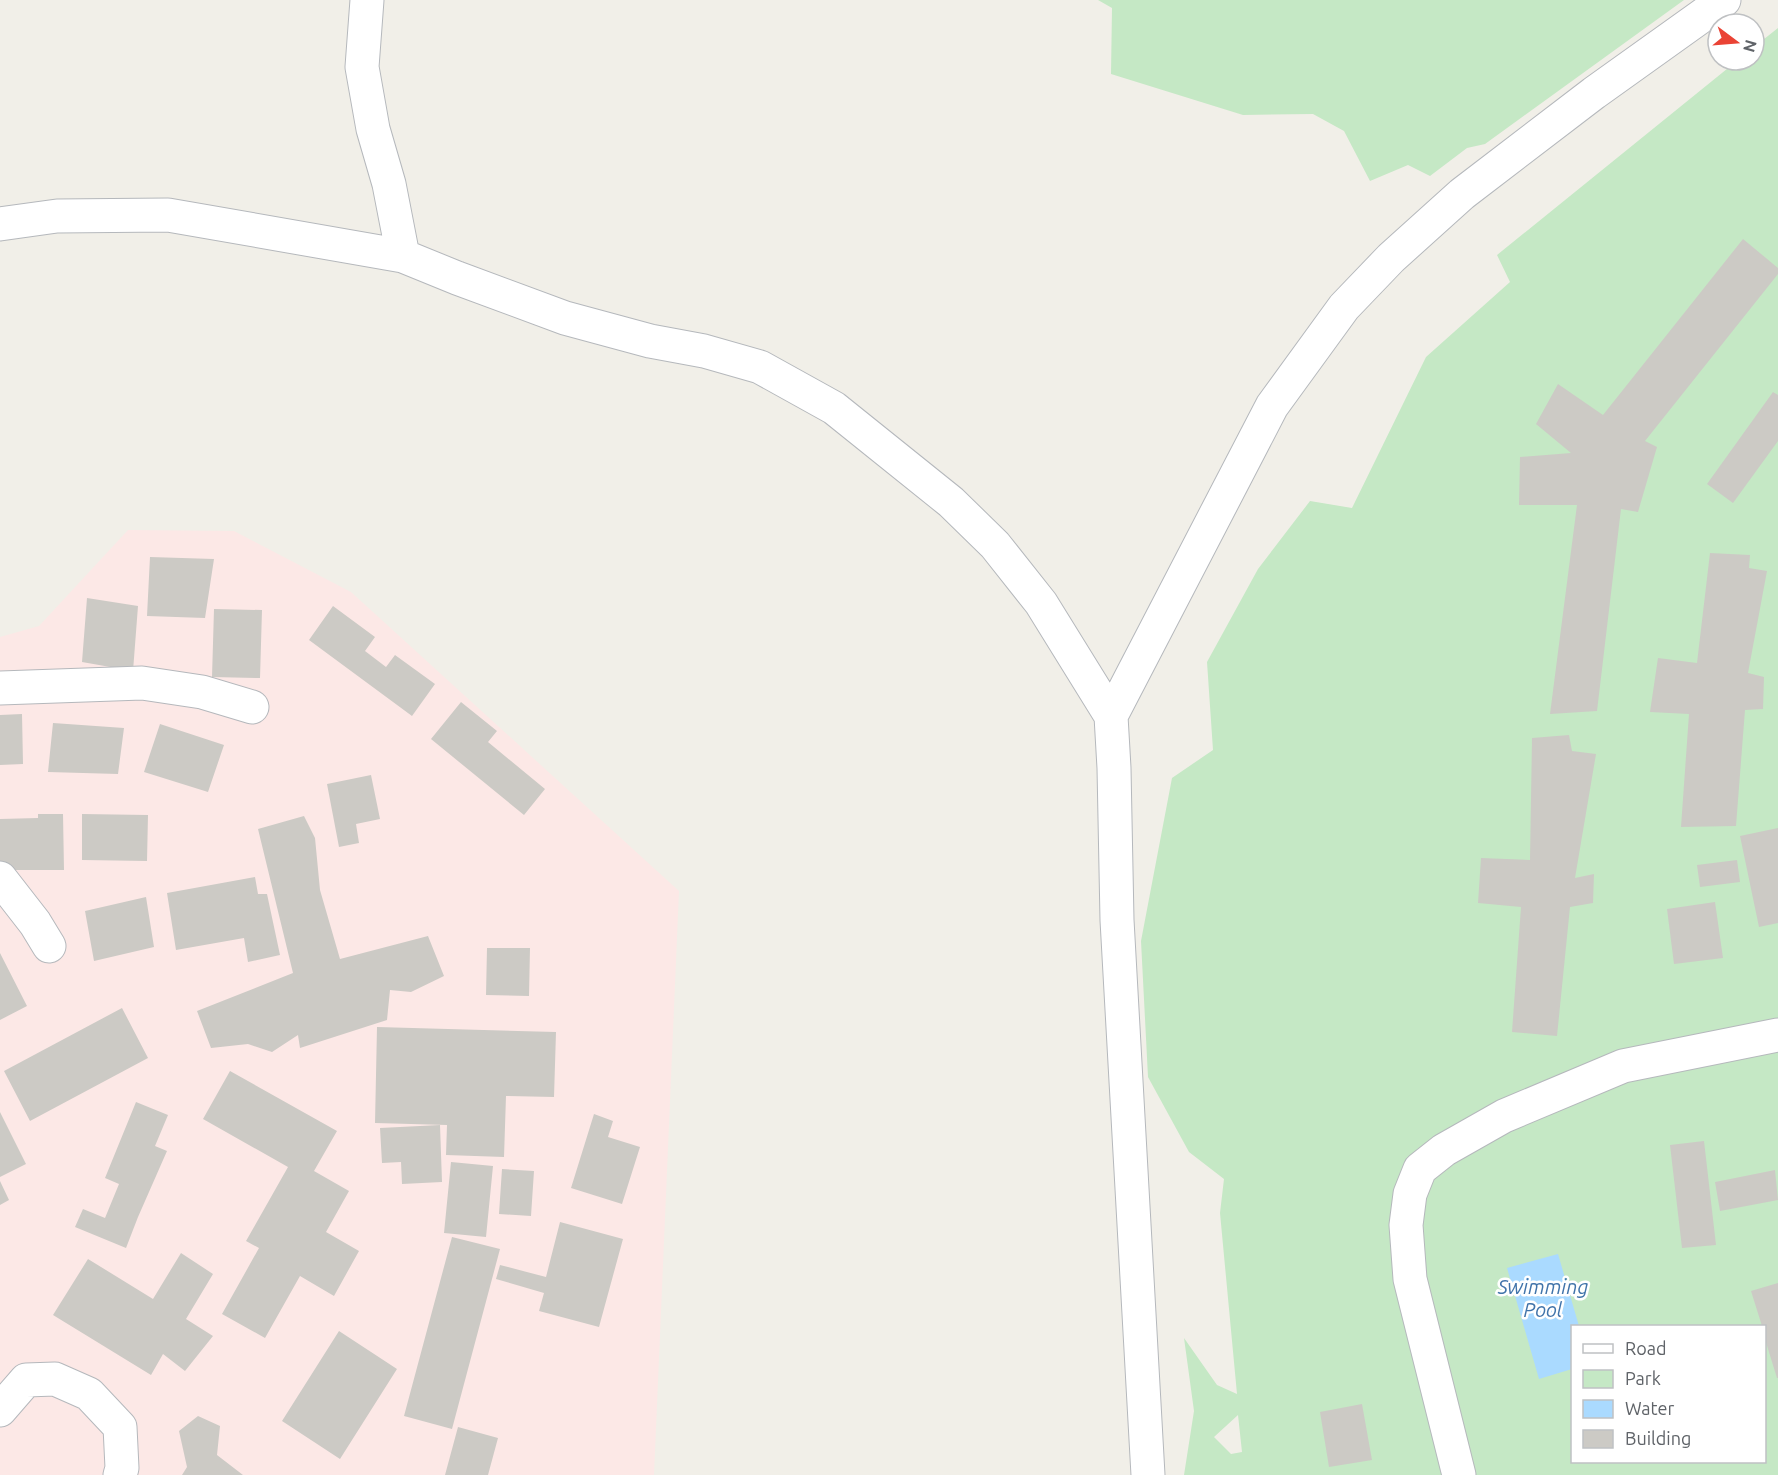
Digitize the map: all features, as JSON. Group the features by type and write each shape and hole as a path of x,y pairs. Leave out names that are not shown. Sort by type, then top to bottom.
{"street":[{"path":"367,0 362,68 373,129 389,184 403,256"},
{"path":"1111,716 1272,406 1344,307 1391,258 1462,194 1594,93 1724,0"},
{"path":"0,224 57,216 168,215 403,256 565,318 650,341 704,351 760,367 834,408 951,502 995,545 1041,603 1111,716 1117,920 1148,1475"},
{"path":"0,688 142,683 202,692 252,707"},
{"path":"0,878 49,946"},
{"path":"1459,1475 1410,1279 1406,1225 1410,1194 1420,1169 1444,1150 1504,1116 1623,1066 1778,1035"},
{"path":"0,1410 26,1380 55,1378 89,1394 120,1427 122,1468 120,1475"}],"shaded area":[{"path":"128,530 234,531 351,592 679,891 654,1475 0,1475 0,637 39,626"}],"green space":[{"path":"1098,0 1684,0 1485,144 1467,148 1430,176 1408,165 1370,181 1344,131 1313,114 1243,115 1111,74 1112,8"},
{"path":"1778,28 1778,1475 1184,1475 1194,1411 1184,1338 1217,1385 1237,1394 1220,1213 1224,1179 1189,1152 1148,1077 1141,941 1172,778 1213,750 1207,662 1258,569 1310,501 1352,508 1426,357 1510,282 1497,255 1723,72 1766,72 1766,38","holes":["1238,1415 1242,1452 1231,1454 1214,1437"]}],"water":[{"name":"Swimming Pool","path":"1558,1254 1579,1325 1571,1325 1571,1369 1539,1379 1507,1268"}],"building":[{"path":"1743,239 1778,268 1778,274 1645,441 1657,447 1638,512 1621,509 1597,711 1550,714 1577,505 1519,505 1520,457 1571,453 1536,424 1558,384 1603,415"},
{"path":"1773,392 1778,395 1778,441 1733,503 1707,484"},
{"path":"1710,553 1750,555 1749,568 1767,571 1748,673 1764,677 1763,709 1745,710 1736,826 1681,827 1689,714 1650,712 1658,658 1697,663"},
{"path":"150,557 214,559 205,618 147,616"},
{"path":"87,598 138,606 133,671 82,662"},
{"path":"333,606 375,637 365,651 386,667 395,655 435,684 412,716 309,640"},
{"path":"214,609 262,610 260,678 212,677"},
{"path":"461,702 497,731 488,742 545,789 524,815 431,739"},
{"path":"22,714 23,764 0,765 0,715"},
{"path":"53,723 124,728 118,774 48,772"},
{"path":"160,724 224,745 208,792 144,772"},
{"path":"1569,735 1572,751 1596,754 1575,878 1594,874 1593,903 1570,907 1557,1036 1512,1032 1521,907 1478,903 1481,858 1530,860 1532,738"},
{"path":"371,775 380,819 356,824 359,843 339,847 327,784"},
{"path":"38,814 63,814 64,870 0,870 0,819 38,818"},
{"path":"82,814 148,815 147,861 82,860"},
{"path":"304,816 315,838 320,890 340,959 428,936 444,976 411,992 390,990 387,1020 300,1048 298,1035 272,1052 248,1044 211,1048 197,1011 293,973 258,829"},
{"path":"1778,828 1778,923 1759,927 1740,836"},
{"path":"1737,860 1740,882 1700,887 1697,865"},
{"path":"255,877 258,894 267,894 280,955 248,962 244,938 176,950 167,893"},
{"path":"146,897 154,947 94,961 85,911"},
{"path":"1715,902 1723,958 1674,964 1667,909"},
{"path":"487,948 530,948 529,996 486,995"},
{"path":"0,953 27,1006 0,1020"},
{"path":"122,1008 148,1058 30,1121 4,1071"},
{"path":"377,1027 556,1032 554,1097 506,1096 504,1157 446,1155 447,1125 375,1123"},
{"path":"230,1071 337,1131 314,1171 349,1191 326,1232 359,1251 334,1296 300,1276 265,1338 222,1314 259,1248 246,1241 288,1167 203,1119"},
{"path":"136,1102 168,1115 155,1146 167,1151 126,1248 75,1227 83,1209 105,1218 119,1184 105,1178"},
{"path":"0,1112 26,1164 0,1177"},
{"path":"594,1114 613,1121 608,1137 640,1147 622,1204 571,1188"},
{"path":"440,1125 442,1182 402,1184 401,1162 382,1163 380,1128"},
{"path":"1704,1141 1716,1245 1682,1248 1670,1145"},
{"path":"451,1162 493,1166 486,1237 444,1233"},
{"path":"502,1169 534,1171 531,1216 499,1214"},
{"path":"1775,1170 1778,1200 1720,1211 1715,1182"},
{"path":"0,1181 9,1200 0,1205"},
{"path":"560,1222 623,1239 599,1327 539,1311 544,1293 496,1279 500,1265 546,1277"},
{"path":"452,1237 500,1249 452,1429 404,1416"},
{"path":"181,1253 213,1274 186,1319 213,1336 185,1371 163,1354 151,1375 53,1315 88,1259 153,1299"},
{"path":"1778,1283 1778,1378 1766,1342 1766,1325 1762,1325 1751,1291"},
{"path":"339,1331 397,1369 340,1459 282,1421"},
{"path":"1362,1404 1372,1460 1329,1467 1320,1412"},
{"path":"198,1416 220,1426 217,1455 243,1475 182,1475 187,1467 179,1431"},
{"path":"458,1427 498,1438 488,1475 445,1475"}]}
